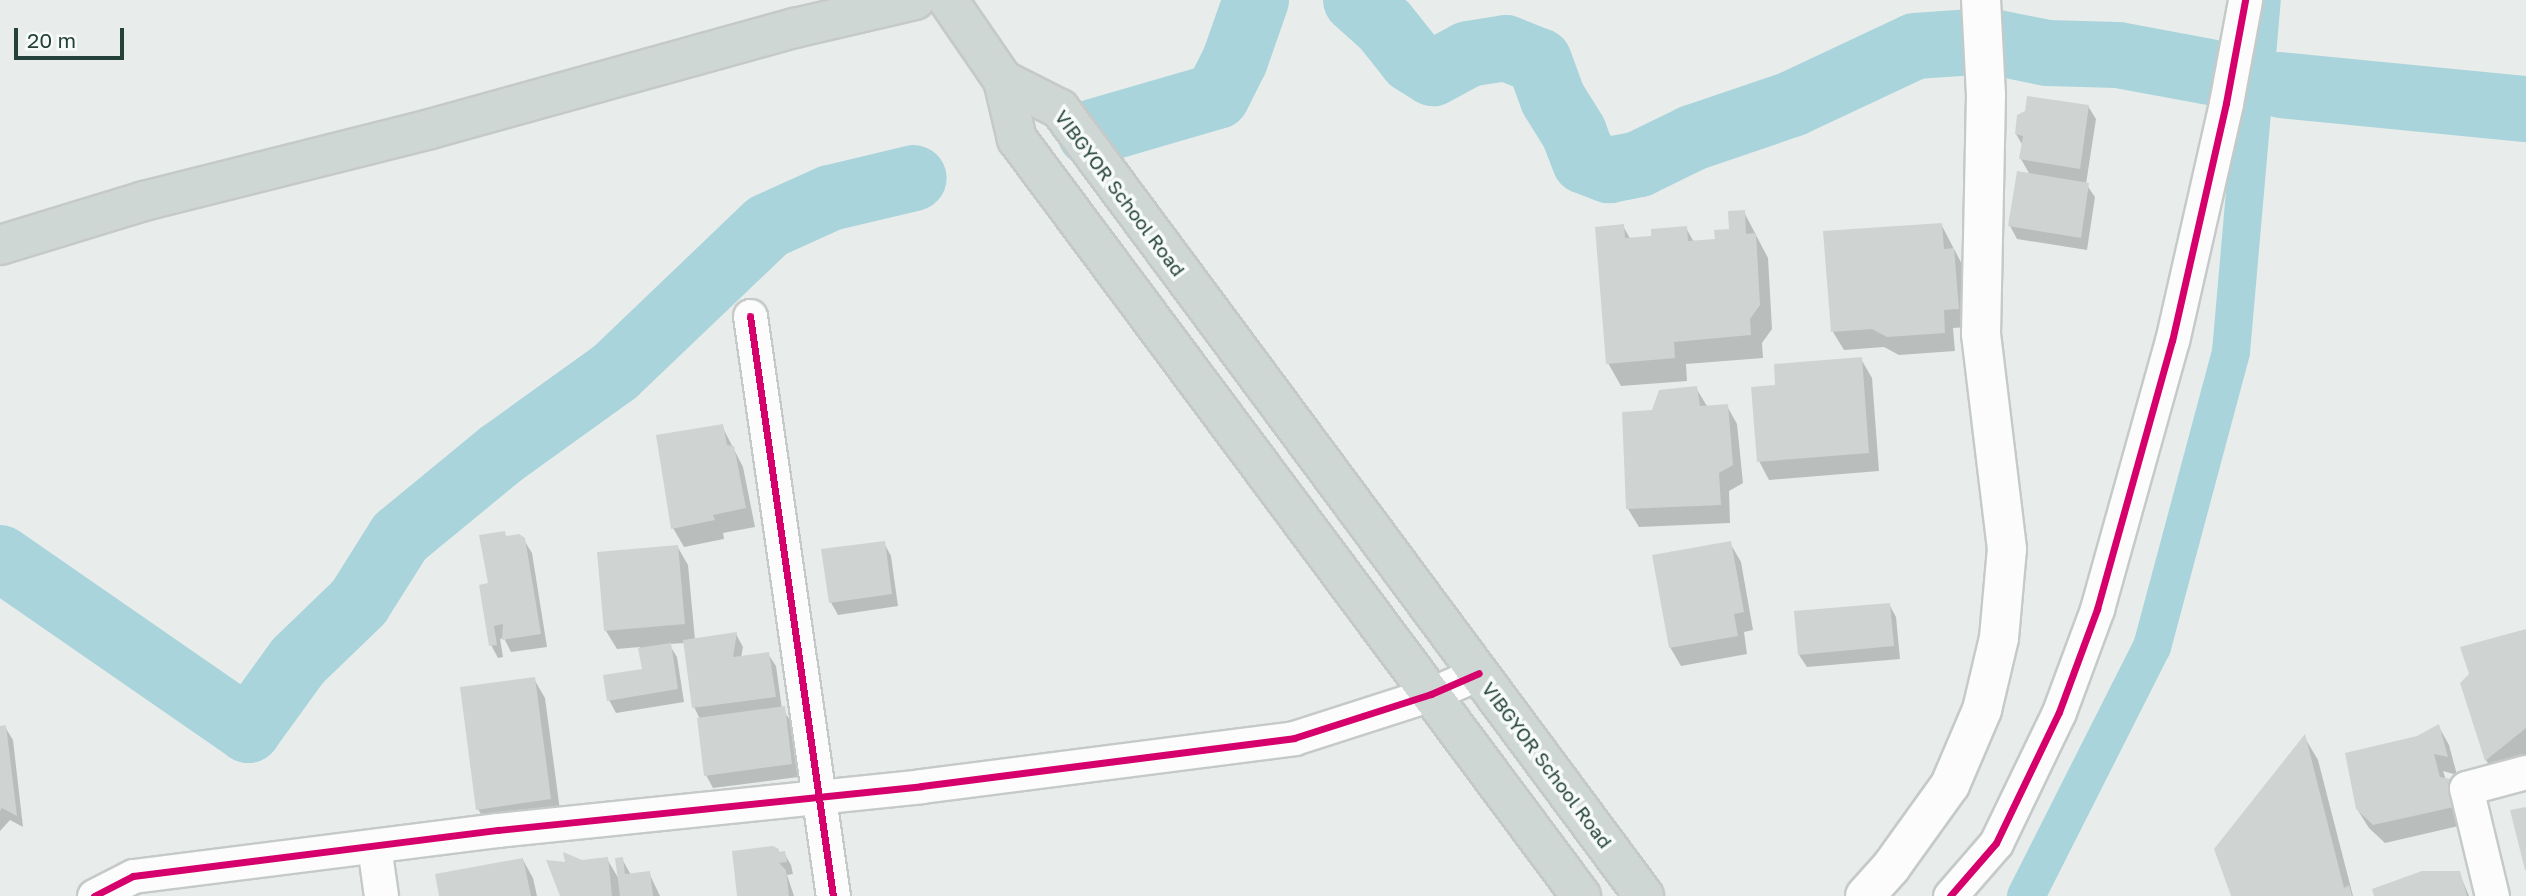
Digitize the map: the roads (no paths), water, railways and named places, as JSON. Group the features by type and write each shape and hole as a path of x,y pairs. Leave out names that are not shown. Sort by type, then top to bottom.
{"main road":[{"path":"0,245 144,201 430,129 795,28 915,0"},
{"path":"948,0 1003,80 1017,139 1581,896"},
{"name":"VIBGYOR School Road","path":"1003,80 1060,108 1644,896"}],"street":[{"path":"1865,896 1891,867 1950,785 1982,710 1999,638 2007,549 1981,334 1986,95 1981,0"},
{"path":"1951,896 1996,843 2059,712 2097,609 2172,341 2226,103 2245,0"},
{"path":"750,316 832,896"},
{"path":"94,896 134,886 374,846 818,796 1294,738 1431,694 1479,673"},
{"path":"2492,896 2466,788 2526,772"},
{"path":"374,846 381,896"}],"waterway":[{"path":"1090,133 1217,96 1235,60 1256,0"},
{"path":"1356,0 1385,26 1412,60 1433,73 1468,54 1506,48 1539,61 1553,99 1574,133 1585,161 1609,170 1639,164 1692,138 1792,104 1915,46 1988,41 2047,53 2118,55 2210,72"},
{"path":"2026,896 2152,647 2231,352 2262,0"},
{"path":"2280,85 2526,109"},
{"path":"0,558 248,730 298,661 359,602 400,537 501,454 615,372 768,226 830,198 914,178"}]}
